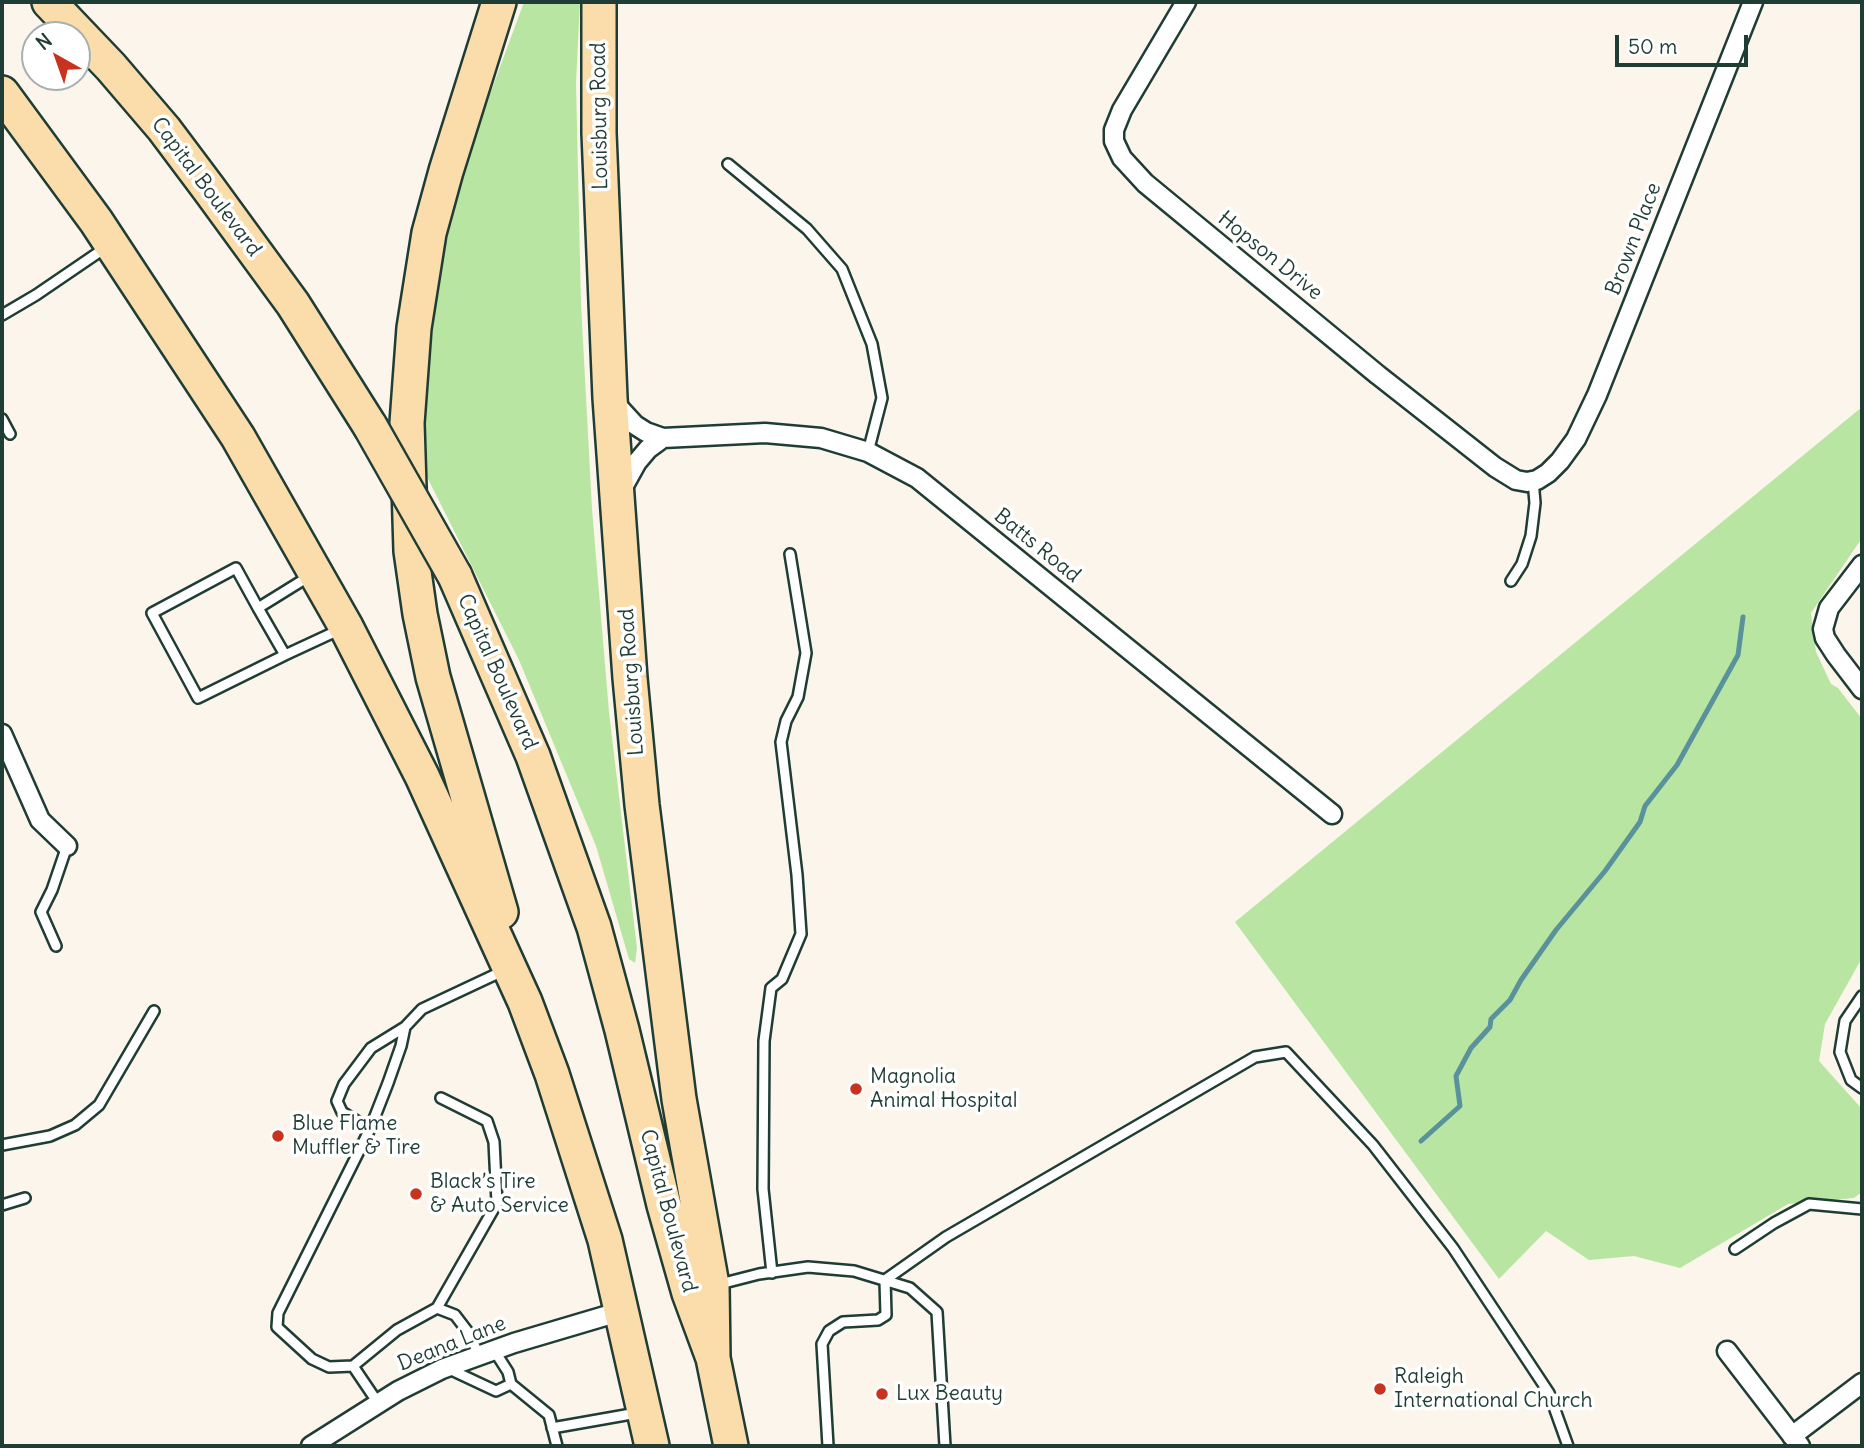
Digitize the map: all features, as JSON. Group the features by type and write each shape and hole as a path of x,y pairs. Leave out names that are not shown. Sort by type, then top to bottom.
{"highway":[{"name":"Capital Boulevard","path":"49,2 111,67 164,130 292,304 370,426 455,576 533,756 594,927 664,1205 700,1289 731,1446"},
{"path":"499,2 429,233 411,349 407,423 411,551 419,614 433,677 525,1002"},
{"name":"Louisburg Road","path":"599,2 599,133 617,499 642,805 700,1289"},
{"path":"2,93 112,243 238,437 346,627 422,776 525,1002 552,1074 605,1240 652,1446"}],"street":[{"name":"Hopson Drive","path":"1186,2 1122,110 1114,130 1114,141 1122,158 1145,183 1494,467 1516,480 1535,480"},
{"name":"Brown Place","path":"1535,480 1560,461 1576,439 1597,395 1752,2"},
{"path":"610,398 635,425 663,438"},
{"name":"Batts Road","path":"663,438 736,433 795,434 821,438 869,452 917,478 1332,814"},
{"path":"617,499 637,462 663,438"},
{"path":"1862,565 1829,608 1823,629 1825,638 1836,655 1862,689"},
{"path":"2,734 40,820 67,846"},
{"name":"Deana Lane","path":"312,1446 378,1403 446,1368 622,1311"},
{"path":"1727,1351 1796,1441 1862,1383"}],"lane":[{"path":"728,164 807,229 842,270 872,344 882,398 869,452"},
{"path":"2,315 112,243"},
{"path":"2,419 10,434"},
{"path":"1511,581 1522,564 1531,536 1535,480"},
{"path":"772,1273 763,1189 764,1041 771,988 782,979 801,934 782,742 786,721 798,697 806,653 790,554"},
{"path":"285,655 236,568 152,613 198,698 346,627"},
{"path":"258,608 316,572"},
{"path":"56,946 41,912 52,890 67,846"},
{"path":"370,1129 342,1112 338,1101 344,1084 371,1048 405,1027 422,1009 509,968"},
{"path":"1862,996 1845,1021 1840,1052 1851,1080 1862,1088"},
{"path":"2,1145 50,1136 75,1125 99,1105 154,1012"},
{"path":"405,1027 397,1059 370,1129 278,1313 277,1327 312,1359 329,1367 353,1366 397,1330 437,1308 497,1203 494,1142 487,1121 441,1098"},
{"path":"885,1280 946,1237 1255,1057 1286,1052 1373,1145 1453,1248 1549,1393 1568,1446"},
{"path":"2,1205 25,1198"},
{"path":"1735,1250 1774,1223 1809,1204 1862,1209"},
{"path":"700,1289 808,1267 854,1271 910,1288 937,1312 945,1446"},
{"path":"828,1446 822,1344 829,1331 843,1322 878,1320 886,1315 885,1280"},
{"path":"437,1308 455,1315 487,1353 508,1372 511,1384 549,1415 557,1446"},
{"path":"353,1366 378,1403"},
{"path":"446,1368 496,1391 511,1384"},
{"path":"552,1428 645,1411"}],"green space":[{"path":"524,2 580,2 576,83 581,303 592,509 609,712 637,948 635,963 629,959 596,846 519,660 419,461 439,271 470,148"},
{"path":"1862,407 1862,538 1811,613 1816,652 1831,684 1838,688 1862,719 1862,958 1825,1024 1819,1061 1862,1109 1862,1192 1854,1198 1788,1204 1680,1268 1634,1256 1589,1260 1546,1231 1499,1279 1235,922"}],"waterway":[{"path":"1421,1141 1460,1106 1456,1076 1471,1048 1490,1027 1491,1019 1510,1000 1556,930 1605,871 1640,822 1645,806 1677,765 1738,655 1743,617"}],"place":[{"name":"Magnolia Animal Hospital","path":"856,1089"},
{"name":"Blue Flame Muffler & Tire","path":"278,1136"},
{"name":"Black’s Tire & Auto Service","path":"416,1194"},
{"name":"Raleigh International Church","path":"1380,1389"},
{"name":"Lux Beauty","path":"882,1394"}]}
